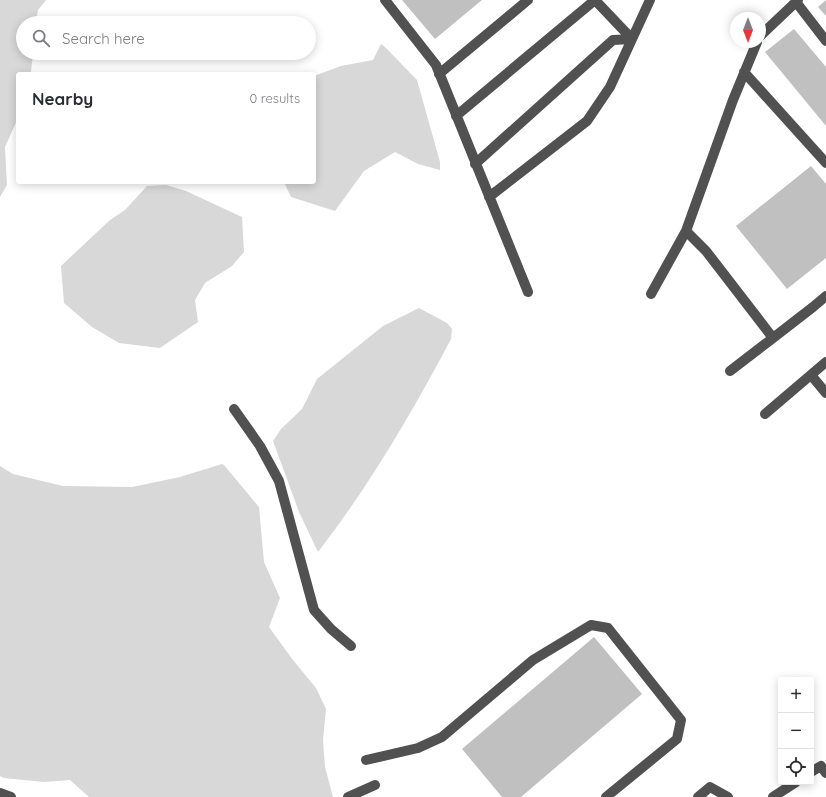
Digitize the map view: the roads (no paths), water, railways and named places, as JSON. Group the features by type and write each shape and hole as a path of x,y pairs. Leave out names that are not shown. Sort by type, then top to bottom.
{"lane":[{"path":"385,0 436,65 528,292"},
{"path":"439,74 528,0"},
{"path":"456,116 595,0 632,39"},
{"path":"489,197 587,120 610,87 650,0"},
{"path":"766,30 797,1 826,41"},
{"path":"475,164 613,40 632,39"},
{"path":"651,294 686,231 733,100 754,48"},
{"path":"744,72 826,163"},
{"path":"686,231 706,251 773,338"},
{"path":"730,371 826,296"},
{"path":"766,414 826,362"},
{"path":"811,375 826,393"},
{"path":"234,409 260,446 278,481 314,610 331,630 351,646"},
{"path":"366,760 418,748 442,737 533,660 591,625 608,628 681,720 677,739 606,797"},
{"path":"814,770 821,766 826,773"},
{"path":"348,797 374,784"},
{"path":"773,797 791,785"},
{"path":"698,797 710,787 728,797"},
{"path":"0,793 11,797"}]}
